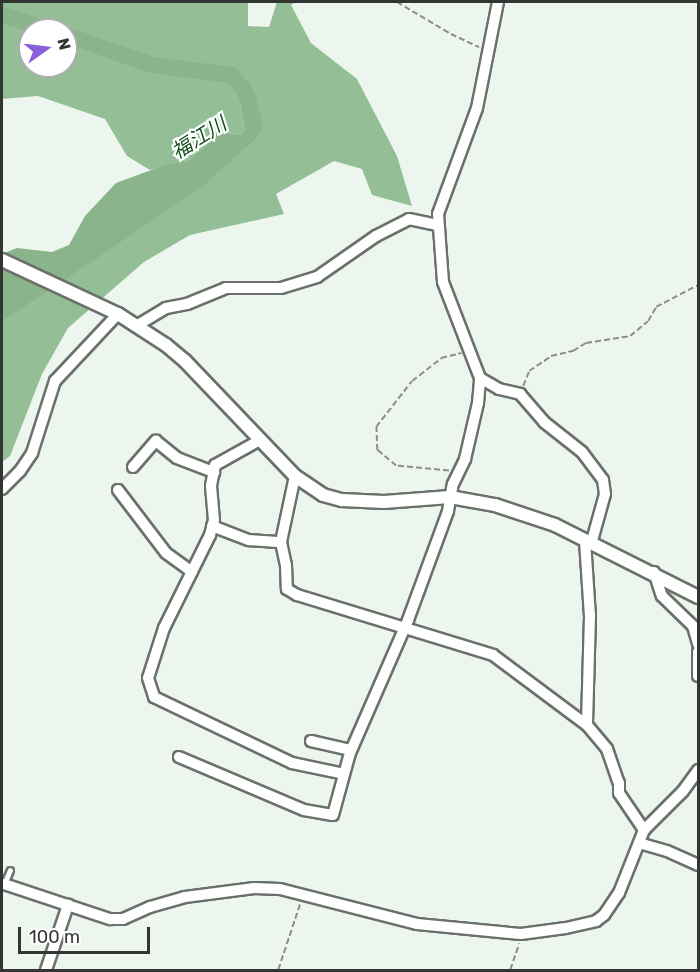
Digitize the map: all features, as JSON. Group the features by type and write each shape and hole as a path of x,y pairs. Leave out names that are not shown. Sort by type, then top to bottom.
{"street":[{"path":"179,757 304,810 333,815 351,750 404,626 448,511 450,497 465,459 478,403 480,378 443,282 438,214 477,108 498,2"},
{"path":"136,326 166,308 187,303 226,288 281,288 317,277 376,236 409,219 438,225"},
{"path":"2,260 118,314 185,361 295,476 322,495 342,500 384,502 450,497 495,505 555,525 654,572 699,597"},
{"path":"2,489 20,471 32,453 55,381 118,314"},
{"path":"480,378 500,389 520,394 544,422 582,452 603,480 605,494 588,542 590,616 587,725"},
{"path":"260,440 215,465 211,486 212,526 164,627 148,678 154,697 292,763 344,774"},
{"path":"133,467 156,441 177,458 214,472"},
{"path":"295,476 280,542 286,565 287,589 297,595 494,655 587,725 607,749 619,783 620,793 644,830"},
{"path":"118,489 166,553 192,572"},
{"path":"212,526 249,540 280,542"},
{"path":"654,572 662,596 693,626 699,644"},
{"path":"699,652 699,676"},
{"path":"311,741 351,750"},
{"path":"4,884 110,919 123,919 150,907 207,894 255,888 280,889 417,924 521,934 582,926 604,915 619,893 644,830 683,791 699,770"},
{"path":"639,843 699,865"},
{"path":"46,970 68,905"}],"lane":[{"path":"4,884 10,870"}],"path":[{"path":"397,2 451,34 488,51"},
{"path":"520,394 529,371 551,356 573,351 586,343 630,336 648,321 656,307 699,285"},
{"path":"459,472 396,466 377,450 376,427 412,381 441,358 471,351"},
{"path":"278,970 304,895"},
{"path":"510,970 521,934"}],"shaded area":[{"path":"2,2 248,2 248,26 269,27 277,2 296,2 291,5 311,43 357,79 397,156 412,206 372,195 362,169 334,161 276,194 284,214 190,235 144,262 68,328 42,374 10,456 2,462 2,322 135,230 257,137 240,103 245,130 240,135 215,131 212,140 188,161 150,170 127,156 105,119 38,96 2,99"},
{"path":"241,80 248,81 255,94 263,126 257,137 202,187 2,322 2,254 17,248 52,252 69,245 85,216 116,183 165,165 188,161 212,140 215,131 240,135 245,130 240,103"}],"waterway":[{"name":"福江川","path":"2,15 18,20"},
{"name":"福江川","path":"78,39 152,65 231,75 245,91 249,104"}]}
